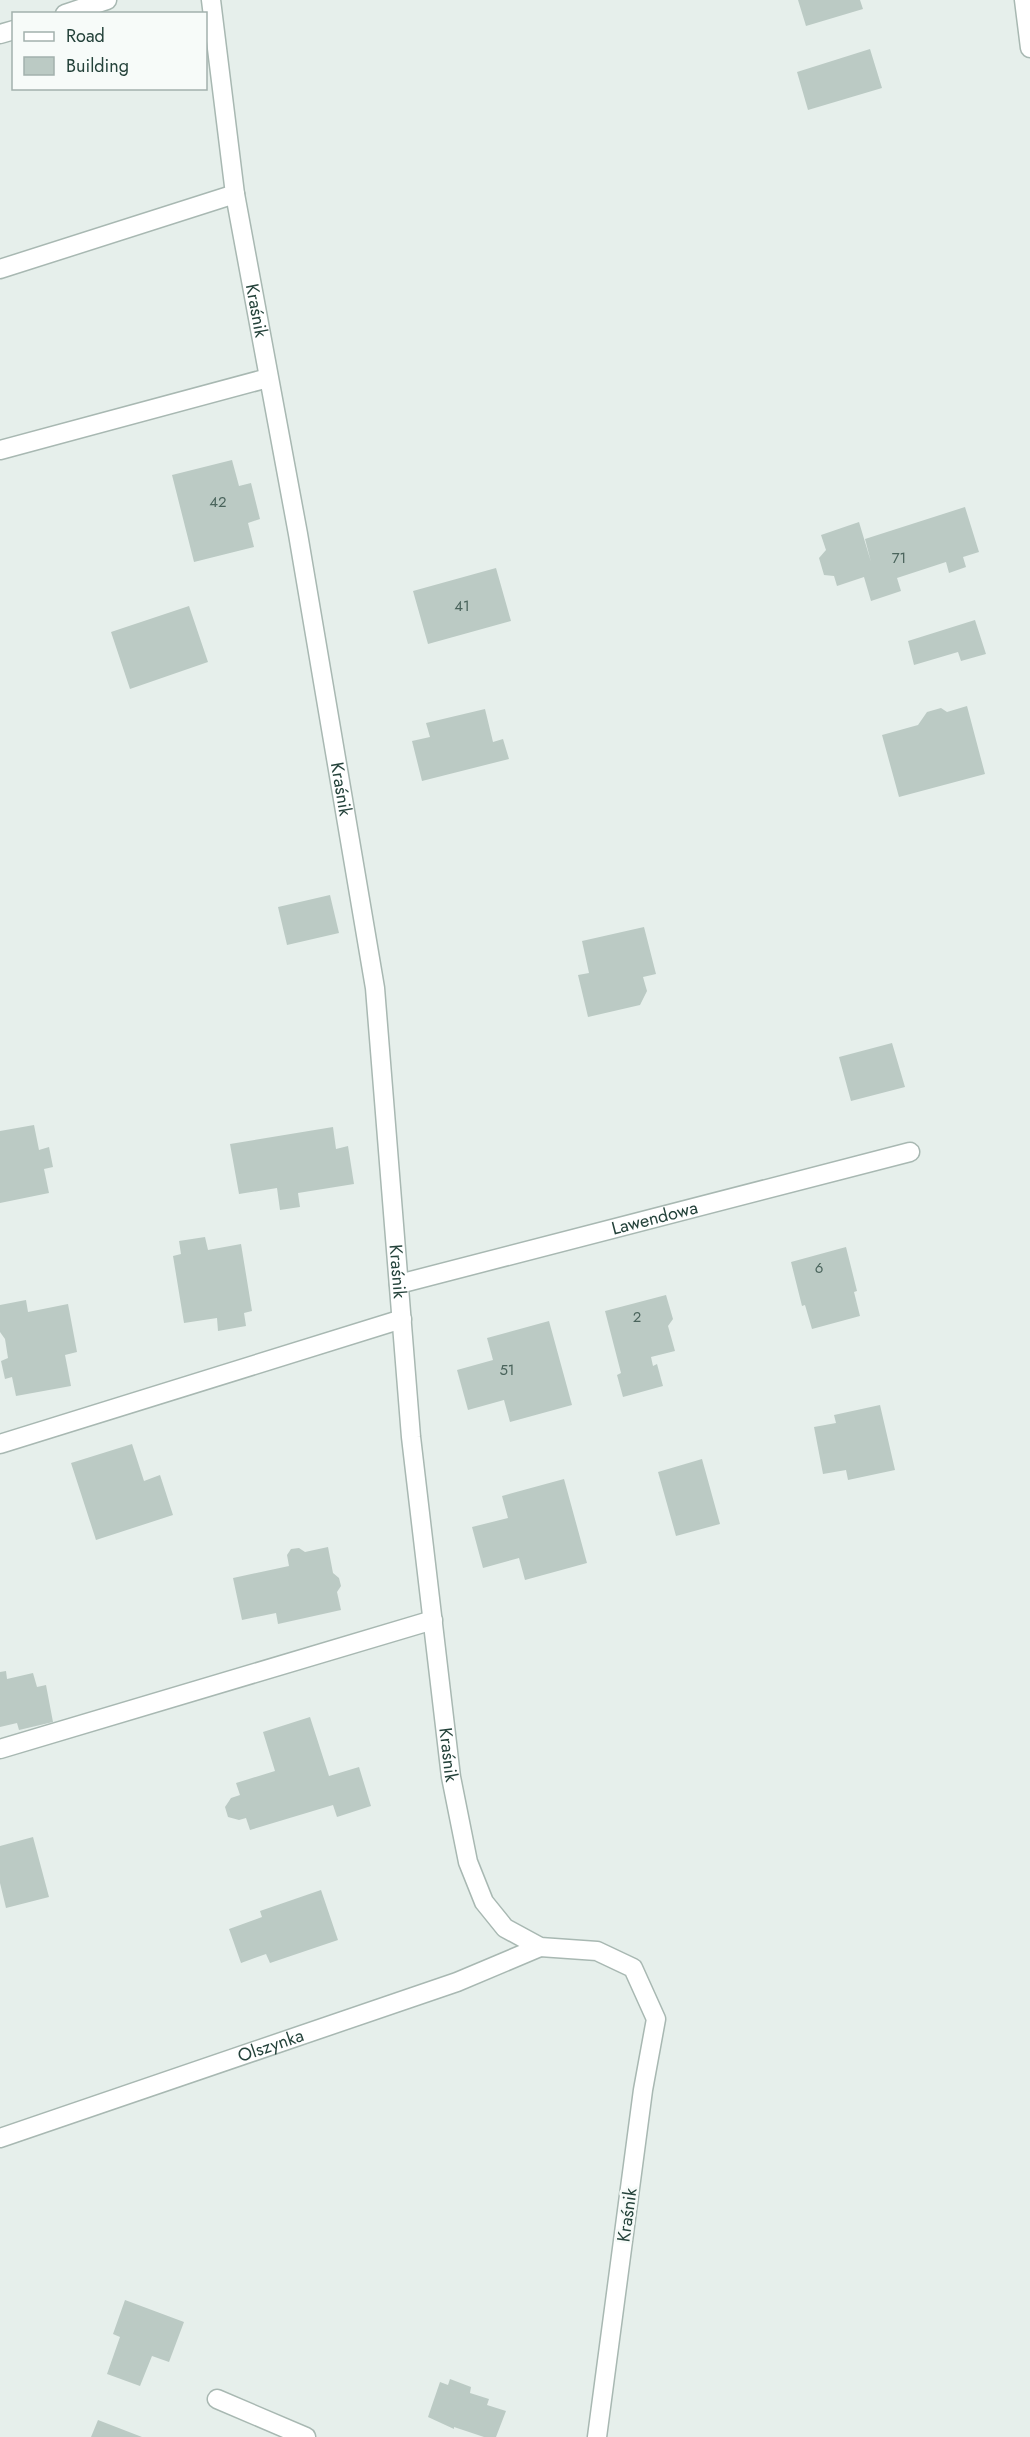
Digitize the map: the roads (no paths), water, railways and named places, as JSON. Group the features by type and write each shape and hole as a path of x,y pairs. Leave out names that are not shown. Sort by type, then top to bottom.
{"street":[{"path":"71,12 107,0"},
{"name":"Kraśnik","path":"210,0 235,194 300,546 375,988 411,1437 451,1777 468,1862 484,1902 505,1928 540,1947 597,1951 633,1968 656,2019 642,2102 597,2437"},
{"path":"1024,0 1030,48"},
{"path":"0,269 235,194"},
{"path":"0,450 268,378"},
{"name":"Lawendowa","path":"399,1284 910,1152"},
{"path":"0,1444 402,1319"},
{"path":"0,1749 433,1620"},
{"name":"Olszynka","path":"0,2138 457,1982 540,1947"},
{"path":"217,2399 306,2437"}]}
